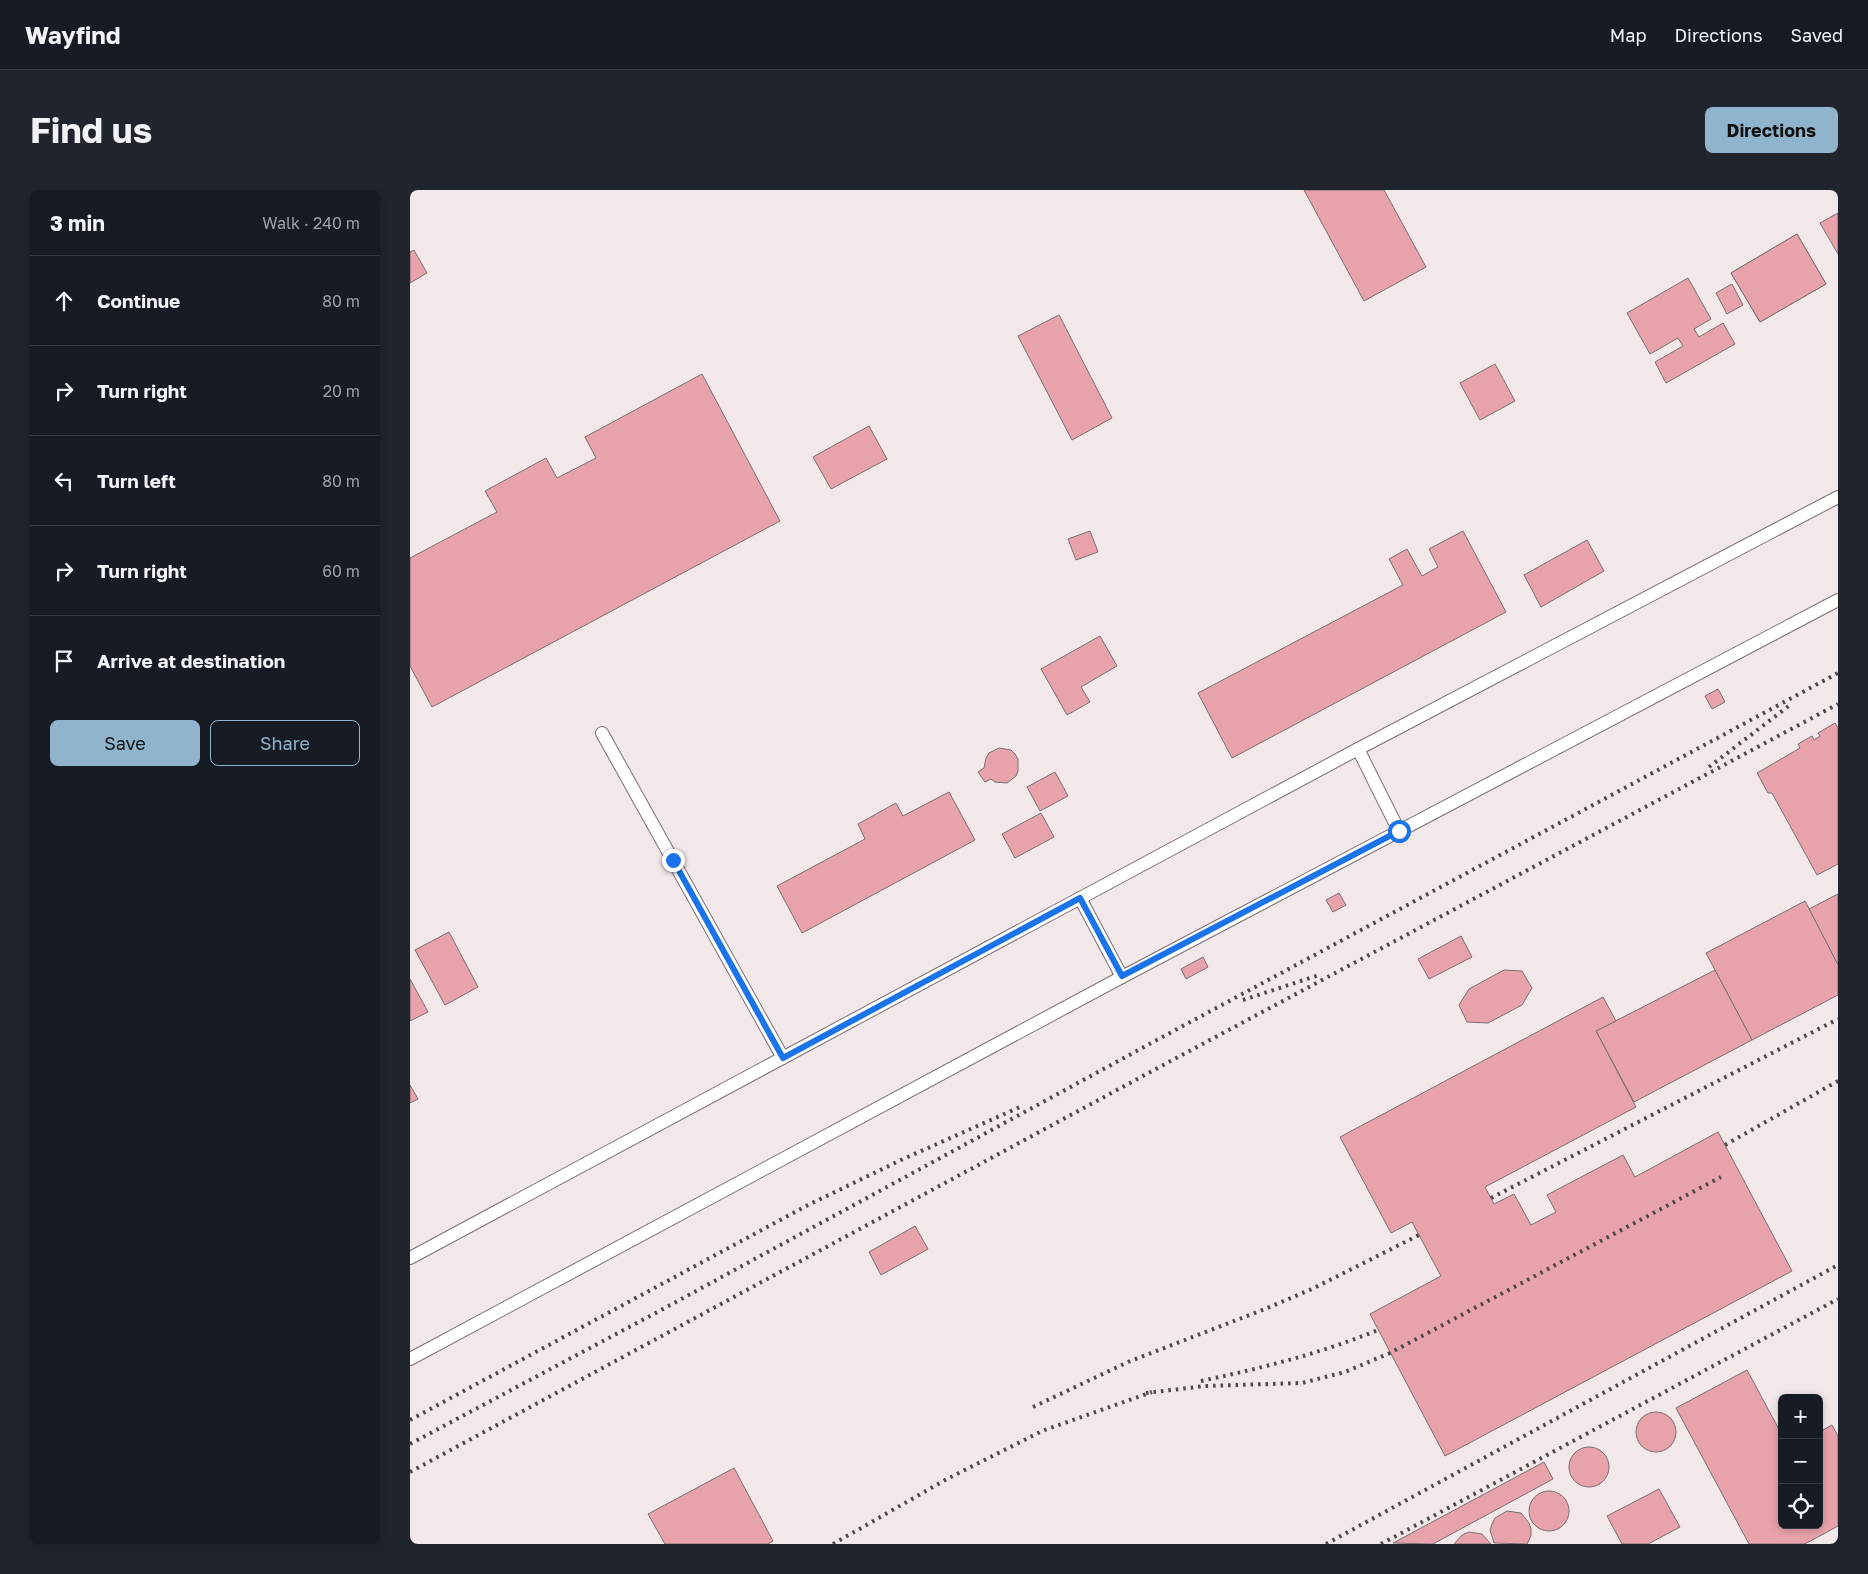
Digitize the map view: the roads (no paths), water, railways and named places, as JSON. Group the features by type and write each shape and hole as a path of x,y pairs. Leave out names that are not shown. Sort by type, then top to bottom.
{"lane":[{"path":"410,1258 1358,749 1838,497"},
{"path":"410,1359 1122,976 1838,600"},
{"path":"602,733 783,1058"},
{"path":"1358,749 1399,831"},
{"path":"1080,898 1122,976"}],"railway":[{"path":"410,1444 1838,673"},
{"path":"410,1472 1167,1063 1838,704"},
{"path":"1709,767 1790,705"},
{"path":"1243,1000 1319,975"},
{"path":"1491,1198 1838,1019"},
{"path":"1725,1145 1838,1081"},
{"path":"410,1420 808,1205 901,1160 1020,1107"},
{"path":"1146,1393 1205,1386 1302,1383 1345,1372 1390,1353 1721,1177"},
{"path":"1033,1407 1128,1362 1312,1289 1419,1235"},
{"path":"1326,1544 1838,1265"},
{"path":"1381,1544 1838,1299"},
{"path":"1201,1381 1290,1360 1378,1330"},
{"path":"833,1544 947,1479 1042,1431 1152,1392"}]}
